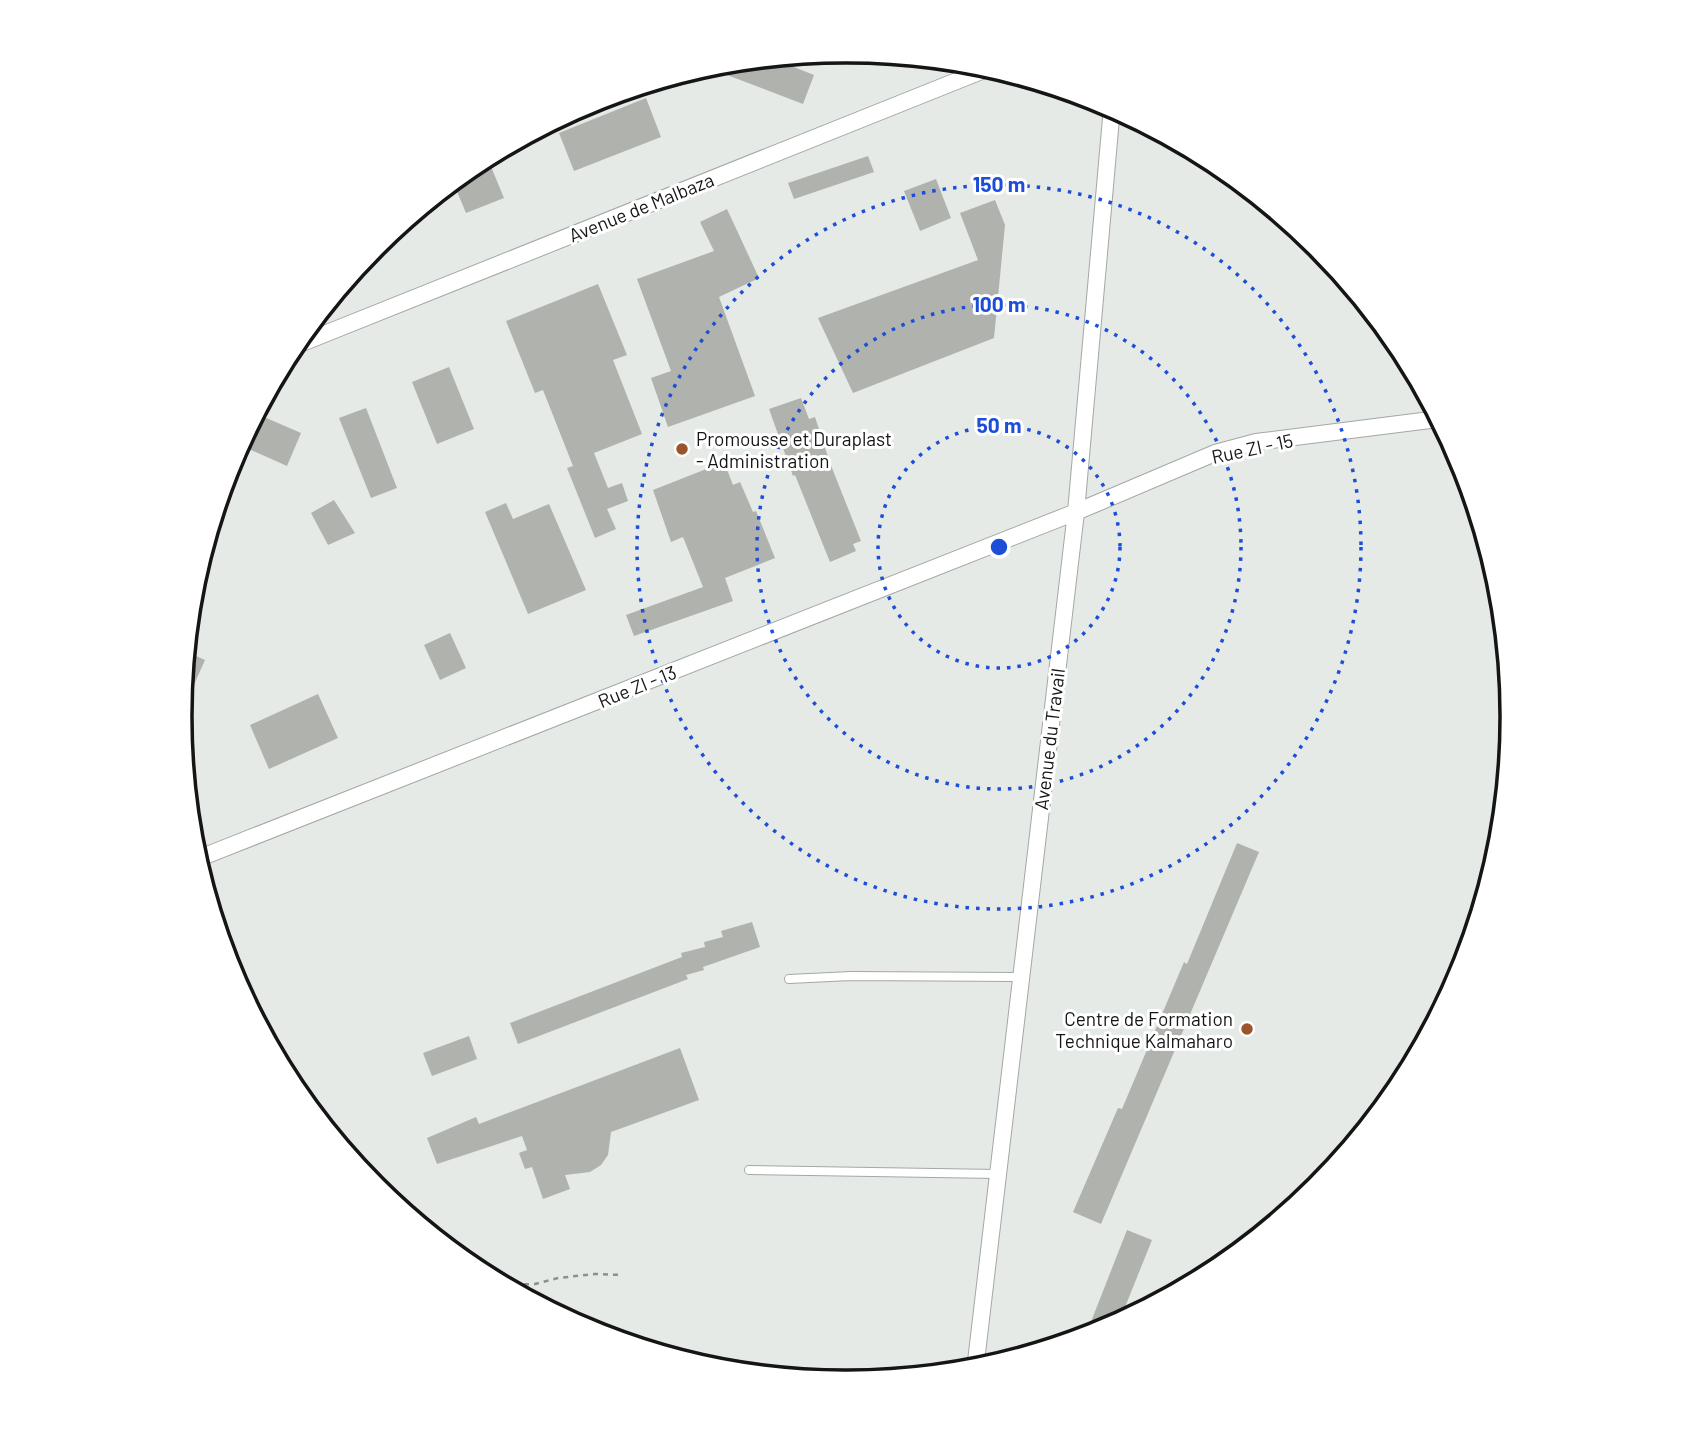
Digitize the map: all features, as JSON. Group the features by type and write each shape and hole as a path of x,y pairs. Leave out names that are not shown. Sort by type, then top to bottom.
{"street":[{"name":"Avenue de Malbaza","path":"314,338 970,76"},
{"name":"Avenue du Travail","path":"977,1356 1076,512 1111,119"},
{"name":"Rue ZI - 15","path":"1076,512 1215,453 1256,442 1428,420"},
{"name":"Rue ZI - 13","path":"208,855 1076,512"}],"lane":[{"path":"789,979 851,976 1021,977"},
{"path":"749,1170 998,1174"}],"path":[{"path":"523,1284 558,1278 623,1275"}],"building":[{"path":"790,66 814,75 803,104 726,75"},
{"path":"646,98 661,137 574,171 559,133"},
{"path":"868,156 874,172 794,199 788,183"},
{"path":"491,168 504,198 466,213 457,192"},
{"path":"936,179 951,218 920,231 904,191"},
{"path":"995,200 1005,225 994,338 853,393 818,318 978,260 960,213"},
{"path":"727,209 759,278 719,297 755,396 668,427 651,378 671,371 637,279 714,251 700,222"},
{"path":"598,284 627,355 613,360 642,434 594,453 608,488 622,483 628,501 607,509 616,529 595,538 567,468 573,466 543,390 535,393 506,321"},
{"path":"449,367 474,429 437,444 412,382"},
{"path":"801,398 809,419 815,417 861,541 853,544 856,551 830,562 795,475 793,476 769,409"},
{"path":"366,408 397,488 371,498 339,418"},
{"path":"265,418 301,433 287,466 250,449"},
{"path":"724,462 733,485 740,482 753,512 756,511 775,558 725,578 733,601 634,636 626,615 703,587 683,537 671,542 653,490"},
{"path":"334,500 355,533 328,545 311,513"},
{"path":"506,503 513,519 549,504 586,590 528,614 485,512"},
{"path":"450,633 466,668 440,680 424,645"},
{"path":"196,656 205,660 193,686"},
{"path":"318,694 338,738 269,769 250,725"},
{"path":"1237,843 1259,852 1101,1224 1073,1212 1118,1108 1122,1109 1184,962 1187,964"},
{"path":"752,922 760,947 703,967 704,970 686,975 688,979 518,1044 510,1023 682,957 681,953 705,947 704,942 723,937 721,931"},
{"path":"469,1036 477,1059 432,1076 423,1053"},
{"path":"680,1048 699,1100 611,1132 608,1155 601,1165 590,1172 565,1175 570,1189 543,1199 532,1167 525,1169 519,1153 527,1150 522,1136 437,1164 427,1138 476,1117 479,1124"},
{"path":"1127,1230 1152,1240 1125,1307 1091,1322"}],"place":[{"name":"Promousse et Duraplast - Administration","path":"682,449"},
{"name":"Centre de Formation Technique Kalmaharo","path":"1247,1029"}]}
